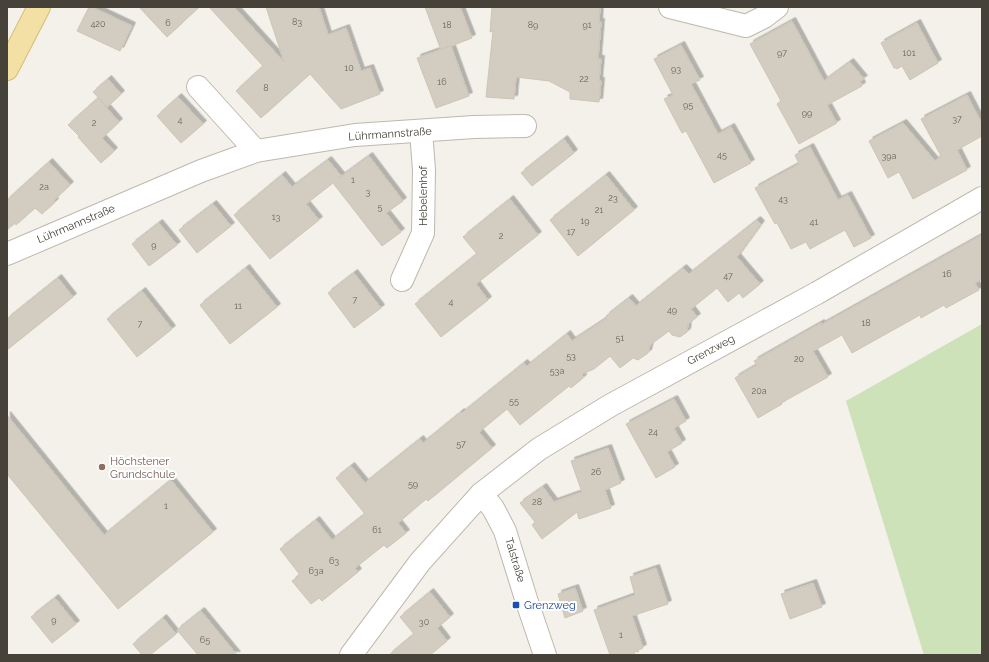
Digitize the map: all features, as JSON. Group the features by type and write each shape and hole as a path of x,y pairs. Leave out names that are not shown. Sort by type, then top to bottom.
{"main road":[{"path":"7,69 39,7"}],"street":[{"path":"670,7 746,26 764,17 777,7"},
{"path":"198,87 256,152"},
{"name":"Lührmannstraße","path":"7,254 201,171 256,152 355,135 474,127 525,126"},
{"name":"Hebelenhof","path":"402,280 423,233 424,170 421,131"},
{"name":"Grenzweg","path":"352,655 420,562 481,494 539,449 611,405 817,293 982,198"},
{"name":"Talstraße","path":"481,494 493,508 506,531 527,602 545,655"}],"green space":[{"path":"982,324 982,655 924,655 846,401"}],"building":[{"path":"89,7 92,7 132,26 120,51 77,31"},
{"path":"139,7 199,7 167,37"},
{"path":"209,7 234,7 284,62 266,7 319,7 328,35 346,28 361,71 370,68 380,94 341,109 310,74 261,118 236,91 263,66"},
{"path":"425,7 460,7 472,38 441,50"},
{"path":"492,7 600,7 599,22 601,22 598,59 601,59 599,81 601,81 599,102 570,99 570,92 549,81 516,77 514,99 486,97 493,31 490,32"},
{"path":"792,21 824,81 850,62 864,79 860,81 862,86 827,105 837,123 799,144 777,104 781,101 750,44"},
{"path":"917,23 938,63 910,80 902,66 897,69 894,68 881,43"},
{"path":"681,45 700,80 691,84 718,134 731,127 751,163 714,183 686,131 682,133 664,99 673,95 654,59"},
{"path":"451,46 469,96 436,108 417,58"},
{"path":"108,79 121,94 107,107 93,92"},
{"path":"967,95 982,124 982,136 957,150 967,170 913,199 899,172 888,178 869,141 903,123 935,161 941,156 921,119"},
{"path":"178,97 203,124 181,143 157,116"},
{"path":"98,98 119,122 102,138 114,151 101,163 68,125"},
{"path":"564,139 574,153 532,186 521,173"},
{"path":"810,147 838,200 848,195 871,238 854,247 845,230 810,249 806,242 791,249 755,188 799,164 795,155"},
{"path":"369,156 403,201 386,213 401,232 382,246 333,183 306,204 319,220 270,259 234,215 282,175 292,187 328,160 341,176"},
{"path":"49,162 70,185 42,214 35,208 16,225 15,223 7,230 7,200"},
{"path":"606,175 634,210 578,256 550,220"},
{"path":"510,199 538,235 476,284 488,300 441,337 415,304 477,254 463,237"},
{"path":"213,204 231,226 197,253 179,230"},
{"path":"757,220 761,224 737,257 760,284 743,298 739,293 728,302 717,288 691,309 697,317 688,324 687,332 680,337 672,335 669,331 650,345 648,353 638,360 633,358 620,368 610,356 594,369 582,374 583,378 571,388 569,386 520,425 507,409 479,432 492,448 428,501 426,499 398,523 406,533 387,548 384,545 355,568 358,572 322,601 319,598 311,604 292,581 300,575 280,549 316,520 332,540 365,514 336,478 351,466 365,483 420,439 423,443 524,363 527,366 567,334 572,341 607,318 606,316 629,298 636,306 683,268 689,274"},
{"path":"159,223 177,245 149,266 132,244"},
{"path":"982,235 982,279 975,283 979,290 946,308 944,305 921,318 920,315 852,353 842,335 813,351 828,377 781,403 782,404 758,418 735,378 757,365 754,361"},
{"path":"246,268 277,307 230,344 200,305"},
{"path":"354,273 381,308 354,328 328,293"},
{"path":"58,278 73,297 7,350 7,319"},
{"path":"142,291 172,329 137,357 107,319"},
{"path":"674,399 686,421 674,428 682,443 667,452 675,467 656,478 626,424"},
{"path":"7,415 104,535 171,480 213,532 118,609 7,474"},
{"path":"608,448 621,483 605,490 611,508 579,519 577,512 542,539 532,525 535,522 520,503 543,487 554,502 582,492 571,461"},
{"path":"656,568 668,604 632,616 643,648 634,652 635,655 610,655 594,610 635,595 630,577"},
{"path":"813,583 822,607 790,619 781,594"},
{"path":"575,588 583,611 565,618 558,594"},
{"path":"430,592 450,617 437,628 447,641 430,655 389,655 414,634 400,617"},
{"path":"55,598 76,624 52,643 31,617"},
{"path":"201,611 237,655 198,655 177,630"},
{"path":"163,618 176,634 150,655 142,655 133,644"}],"place":[{"name":"Höchstener Grundschule","path":"102,467"},
{"name":"Grenzweg","path":"516,605"}]}
